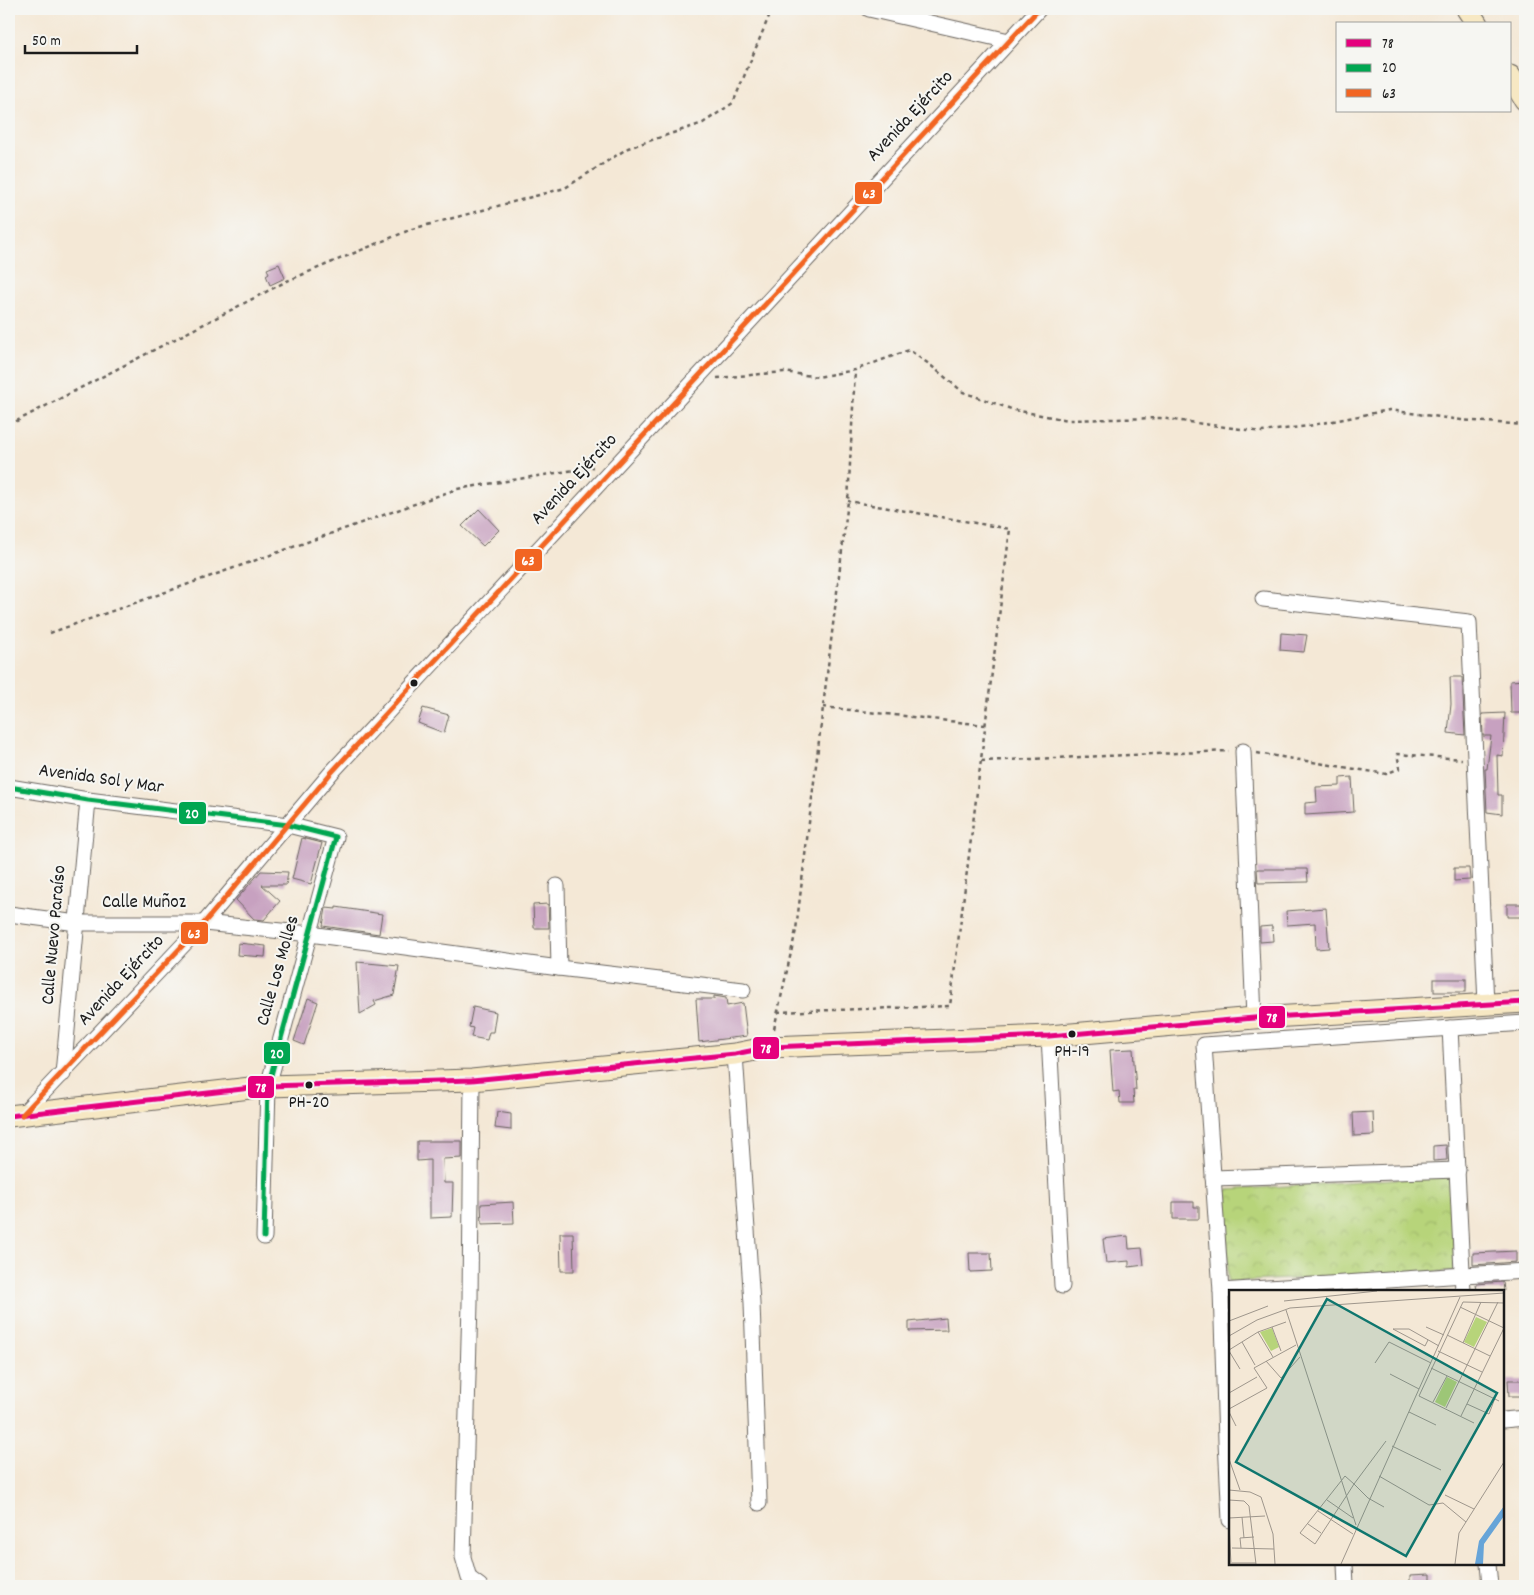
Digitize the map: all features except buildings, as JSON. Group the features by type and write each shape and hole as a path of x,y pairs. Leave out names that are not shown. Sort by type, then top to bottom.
{"street":[{"path":"869,9 1009,41"},
{"name":"Avenida Ejército","path":"16,1116 63,1074 204,922 331,773 1039,9"},
{"path":"1467,9 1476,22"},
{"path":"1512,79 1525,100"},
{"path":"1263,599 1469,622 1486,1004"},
{"path":"1242,751 1254,1018"},
{"name":"Avenida Sol y Mar","path":"9,787 88,800 288,825 336,837"},
{"name":"Calle Nuevo Paraíso","path":"63,1074 88,800"},
{"name":"Calle Los Molles","path":"264,1238 268,1086 336,837"},
{"path":"557,886 558,968"},
{"name":"Calle Muñoz","path":"9,914 77,923 204,922 743,990"},
{"path":"16,1116 268,1086 472,1080 736,1054 770,1047 1048,1036 1254,1018 1525,1002"},
{"path":"1229,1475 1221,1290 1204,1045 1525,1023"},
{"path":"1450,1028 1463,1290"},
{"path":"1048,1036 1062,1286"},
{"path":"736,1054 752,1303 759,1503"},
{"path":"472,1080 470,1303 463,1557 469,1578 480,1586"},
{"path":"1213,1178 1458,1170"},
{"path":"1221,1290 1525,1271"},
{"path":"1504,1420 1525,1418"},
{"path":"1344,1565 1346,1586"},
{"path":"1488,1565 1490,1586"}],"path":[{"path":"9,425 287,281 412,229 565,188 628,148 703,123 733,103 772,9"},
{"path":"693,381 784,372 818,377 855,370 909,350 930,364 964,392 1014,410 1068,420 1160,418 1262,432 1308,426 1389,410 1462,420 1525,425"},
{"path":"770,1047 796,930 848,501 855,370"},
{"path":"50,633 457,489 617,464"},
{"path":"777,1012 950,1006 1010,529 848,501"},
{"path":"823,707 986,726"}],"green space":[{"path":"1452,1175 1454,1271 1228,1282 1226,1190"}],"transit line":[{"name":"63","path":"22,1115 204,923 331,773 1039,9"},
{"name":"20","path":"9,787 88,800 288,825 336,837 268,1086 264,1237"},
{"name":"78","path":"9,1116 268,1086 472,1080 735,1054 770,1047 1049,1036 1254,1018 1525,1002"}],"place":[{"name":"PH-19","path":"1072,1034"},
{"name":"PH-20","path":"309,1085"}]}
